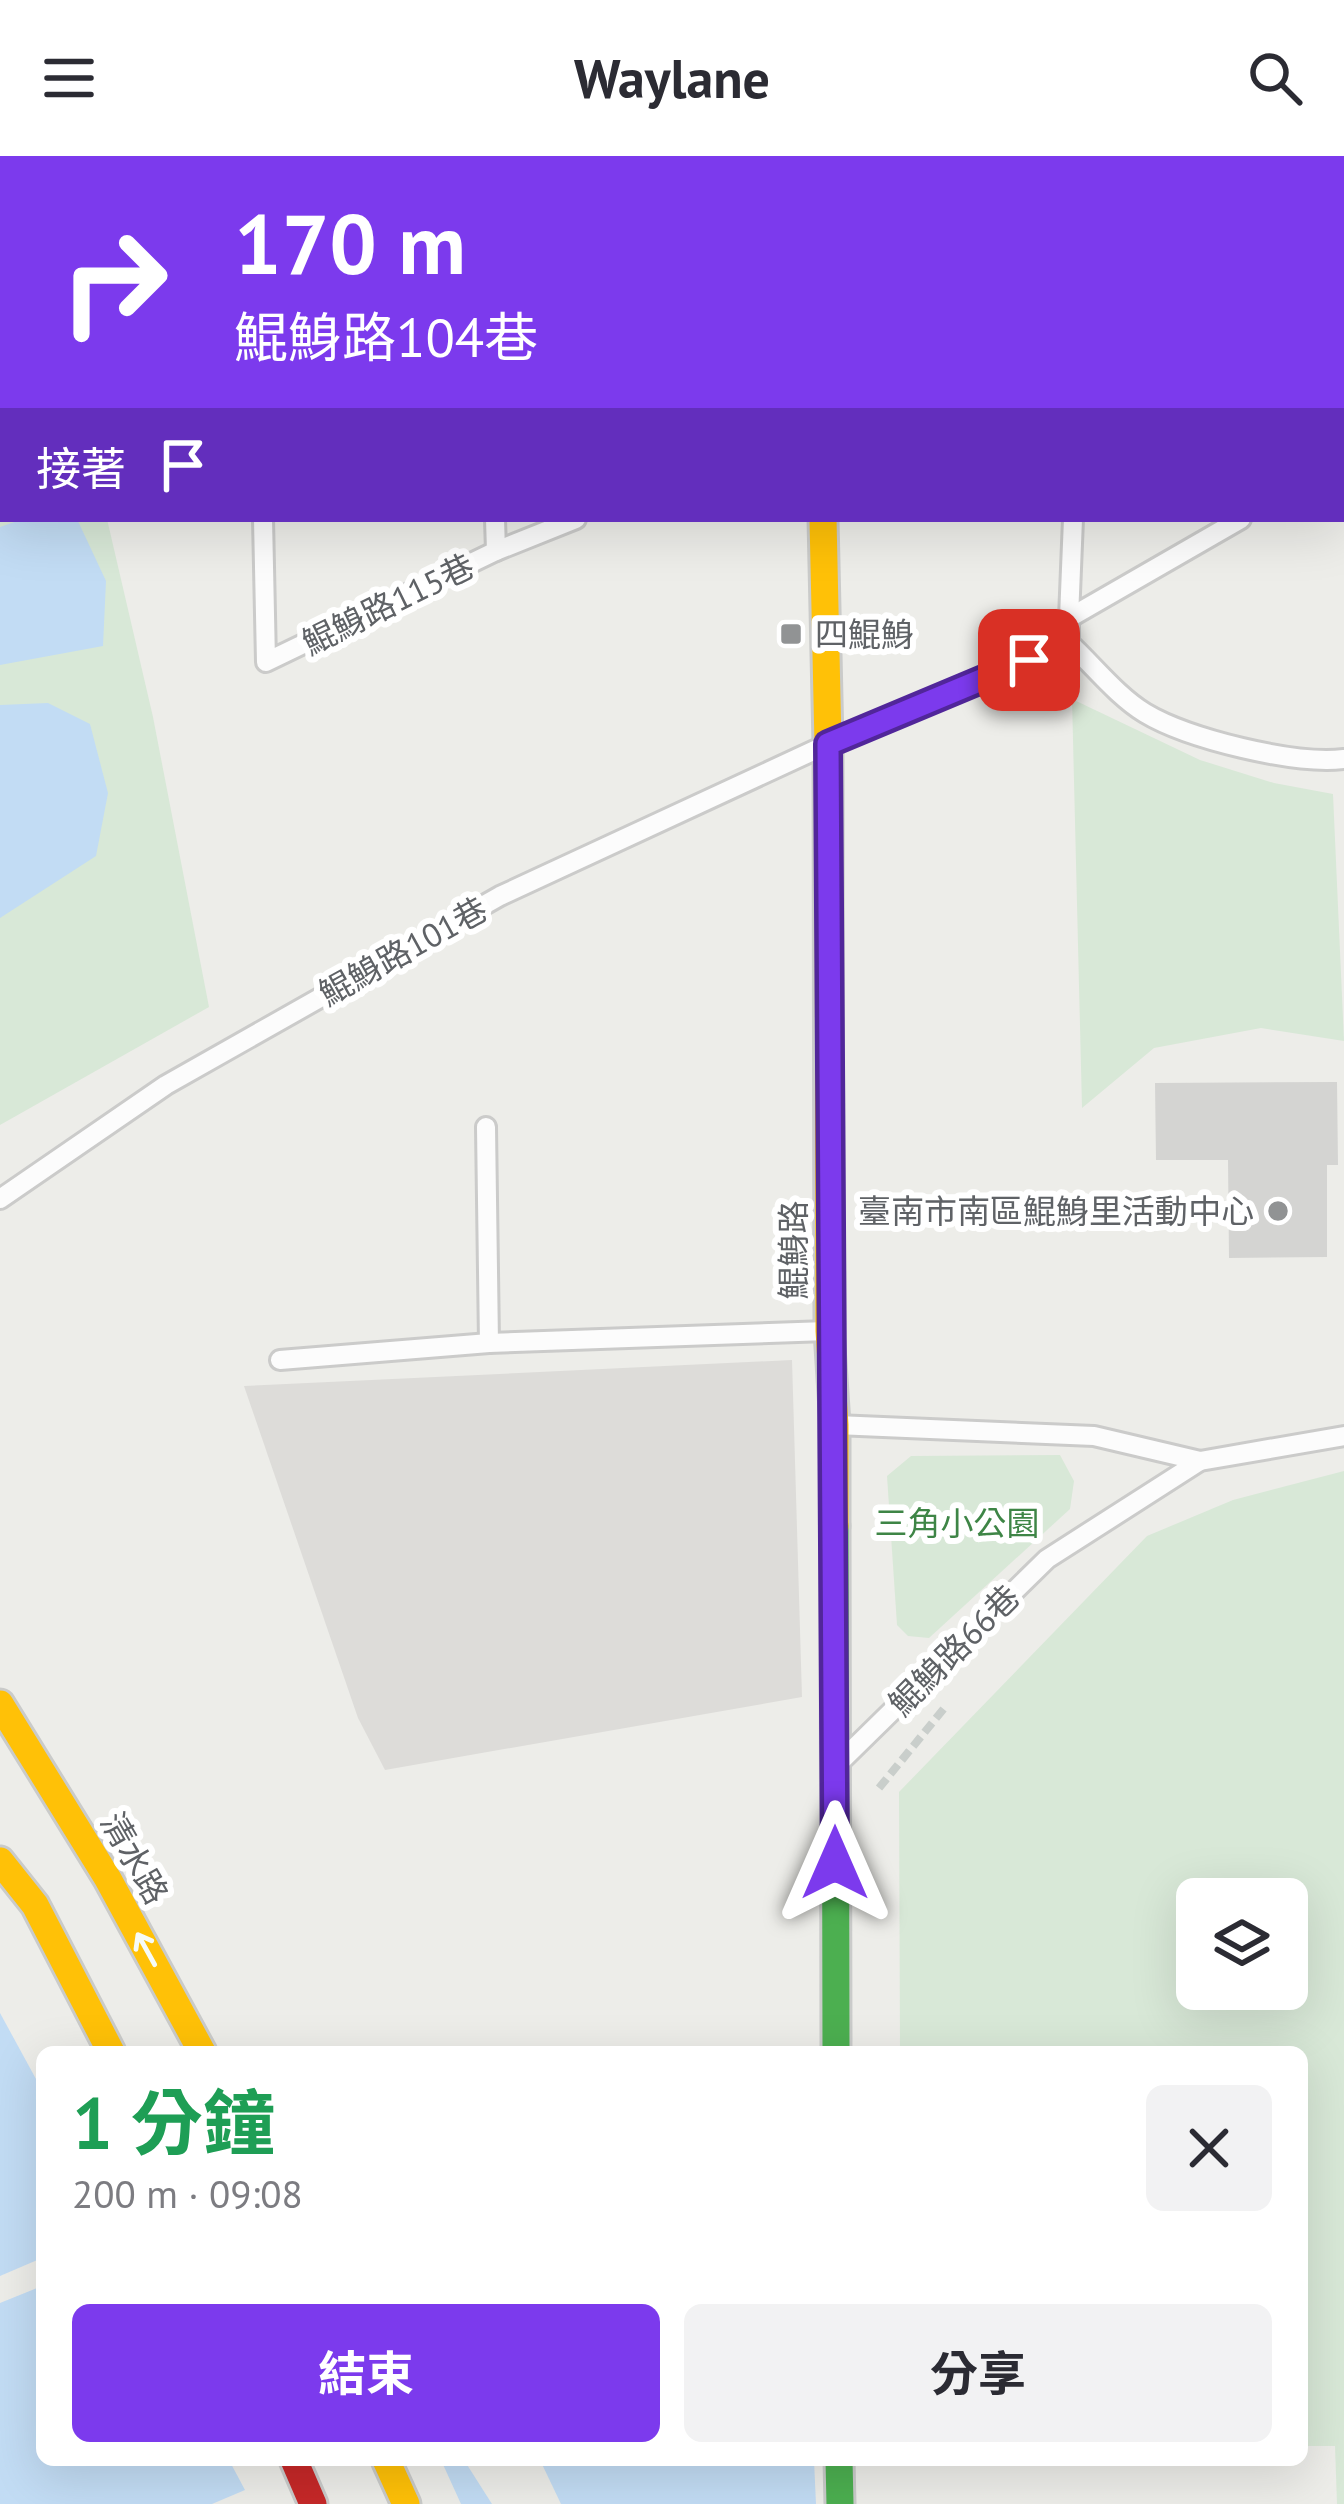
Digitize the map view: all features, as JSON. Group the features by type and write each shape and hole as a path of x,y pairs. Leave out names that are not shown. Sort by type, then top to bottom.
{"street":[{"name":"鯤鯓路","path":"823,522 829,1330 836,1426 836,2046"},
{"name":"清水路","path":"0,1704 108,1879 199,2046"},
{"path":"0,1862 35,1905 107,2046"},
{"path":"297,2466 313,2504"},
{"path":"389,2466 406,2504"},
{"path":"839,2466 840,2504"}],"lane":[{"name":"鯤鯓路115巷","path":"263,522 266,662 496,551 568,522"},
{"path":"495,522 496,551"},
{"path":"1073,522 1069,643 1144,713 1219,742 1318,762 1344,759"},
{"path":"1069,618 1236,522"},
{"name":"鯤鯓路101巷","path":"0,1199 166,1084 500,896 828,744 1069,643"},
{"path":"486,1127 490,1343"},
{"path":"280,1360 490,1343 829,1330"},
{"name":"鯤鯓路66巷","path":"836,1426 1094,1436 1200,1461"},
{"name":"鯤鯓路66巷","path":"835,1768 1047,1559 1200,1461 1344,1436"}],"path":[{"path":"876,1792 959,1690"}],"shaded area":[{"path":"792,1360 802,1697 385,1770 358,1718 244,1386"}],"green space":[{"path":"0,522 108,522 153,717 209,1007 0,1125"},
{"path":"1072,699 1200,760 1274,783 1333,794 1344,1041 1261,1028 1154,1048 1082,1108"},
{"name":"三角小公園","path":"1060,1455 1074,1481 1070,1509 929,1638 908,1636 897,1625 887,1476 911,1456"},
{"path":"1344,1471 1344,2504 1337,2504 1335,2446 1308,2446 1308,2046 900,2046 899,1792 1147,1536 1233,1500"}],"water":[{"path":"14,522 78,522 106,581 103,646 0,665 0,527"},
{"path":"48,703 90,724 108,793 96,856 0,918 0,705"},
{"path":"0,2013 36,2079 36,2261 0,2276"},
{"path":"36,2288 36,2466 232,2466 245,2490 212,2504 0,2504 0,2303"},
{"path":"444,2466 468,2466 492,2504 461,2504"},
{"path":"543,2466 814,2466 816,2504 561,2504"}],"building":[{"name":"臺南市南區鯤鯓里活動中心","path":"1337,1082 1338,1165 1327,1165 1327,1257 1229,1258 1228,1160 1156,1160 1155,1083"}],"traffic: fast":[{"path":"835,1526 836,2046"},
{"path":"839,2466 840,2504"}],"traffic: slow":[{"path":"823,522 829,1331 835,1526"},
{"path":"0,1704 108,1879 199,2046"},
{"path":"0,1861 35,1905 108,2046"},
{"path":"389,2466 406,2504"}],"traffic: jam":[{"path":"297,2466 313,2504"}],"place":[{"name":"四鯤鯓","path":"791,634"},
{"name":"臺南市南區鯤鯓里活動中心","path":"1278,1211"}],"route":[{"path":"835,1863 836,1426 829,1330 828,744 1029,660"}]}
